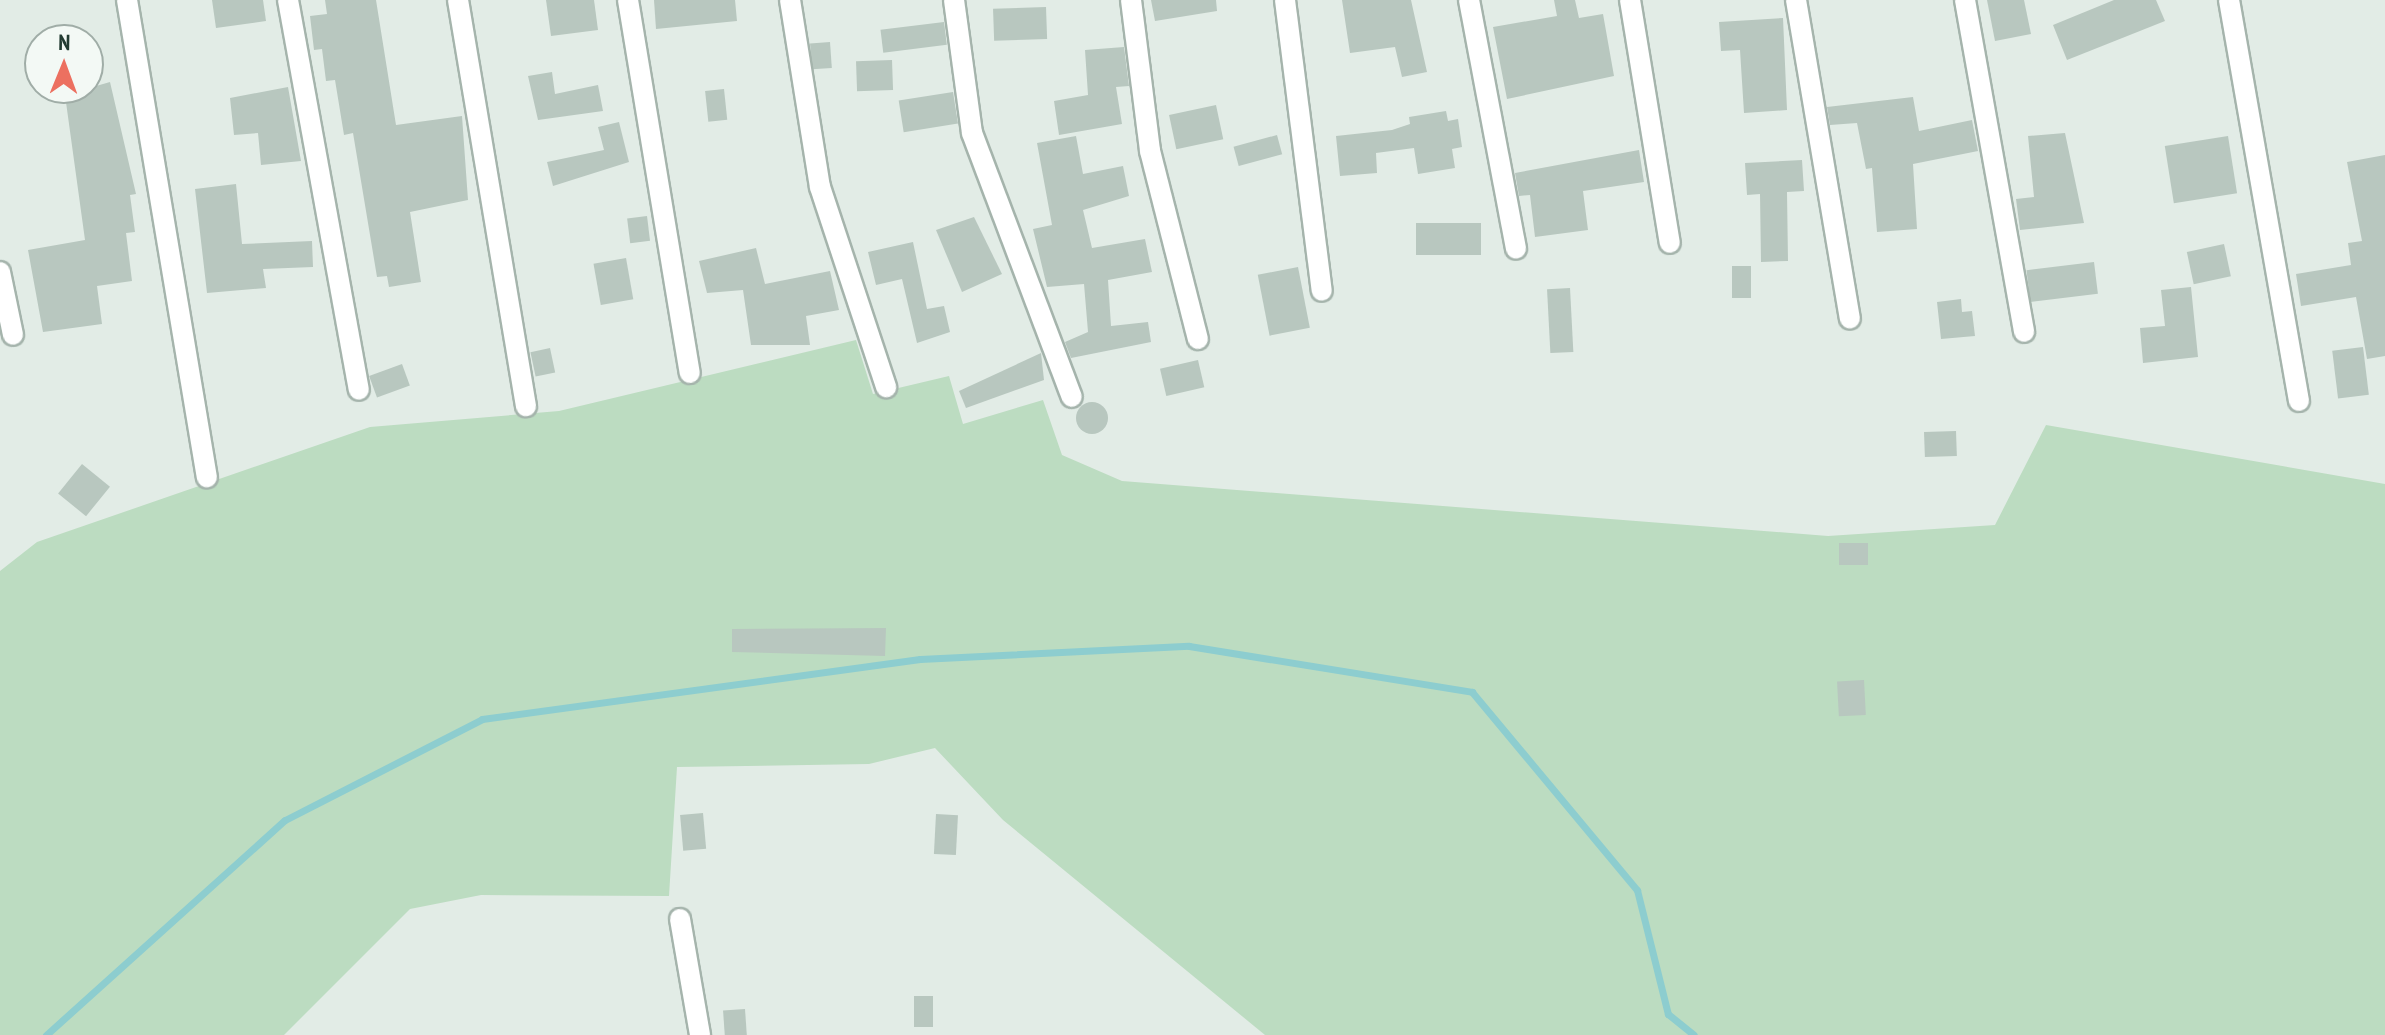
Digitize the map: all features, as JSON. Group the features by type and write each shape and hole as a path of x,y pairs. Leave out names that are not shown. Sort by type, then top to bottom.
{"street":[{"path":"127,0 207,477"},
{"path":"288,0 359,390"},
{"path":"458,0 526,406"},
{"path":"628,0 690,373"},
{"path":"790,0 820,187 886,387"},
{"path":"954,0 972,133 1072,397"},
{"path":"1131,0 1150,151 1198,339"},
{"path":"1285,0 1322,291"},
{"path":"1469,0 1516,249"},
{"path":"1630,0 1670,243"},
{"path":"1796,0 1850,318"},
{"path":"1965,0 2024,332"},
{"path":"2229,0 2299,401"},
{"path":"0,272 13,335"},
{"path":"680,919 700,1035"}],"green space":[{"path":"856,340 873,394 949,376 963,424 1043,400 1062,455 1122,481 1828,536 1995,525 2046,425 2385,484 2385,1035 1265,1035 1003,820 935,748 869,764 677,767 669,896 481,895 410,909 284,1035 0,1035 0,571 37,542 370,427 559,411"}],"building":[{"path":"212,0 263,0 266,21 216,28"},
{"path":"325,0 376,0 396,125 462,116 468,200 410,212 421,282 389,287 387,276 377,277 353,133 344,135 335,80 326,81 322,49 314,50 310,16 327,14"},
{"path":"546,0 594,0 598,30 551,36"},
{"path":"654,0 735,0 737,21 656,29"},
{"path":"1151,0 1216,0 1217,11 1155,21"},
{"path":"1342,0 1411,0 1427,72 1402,77 1395,47 1350,53"},
{"path":"1554,0 1575,0 1579,18 1603,14 1614,76 1507,99 1493,27 1557,16"},
{"path":"1987,0 2024,0 2031,34 1995,41"},
{"path":"2114,0 2156,0 2165,21 2067,60 2053,25"},
{"path":"1046,7 1047,39 994,41 993,9"},
{"path":"1783,18 1787,110 1744,113 1740,50 1721,51 1719,22"},
{"path":"944,22 947,45 883,53 880,30"},
{"path":"830,42 832,68 812,69 810,43"},
{"path":"1124,47 1129,86 1116,87 1122,124 1059,135 1054,101 1088,95 1085,50"},
{"path":"892,60 893,90 857,91 856,61"},
{"path":"552,72 555,94 598,85 603,111 538,120 528,76"},
{"path":"110,82 136,194 130,195 135,232 126,233 132,281 97,286 102,324 43,332 28,250 85,240 66,104 104,104 104,84"},
{"path":"288,87 301,161 261,165 258,133 234,135 230,98"},
{"path":"724,89 727,120 708,122 705,91"},
{"path":"953,92 958,124 904,132 899,101"},
{"path":"1913,97 1919,131 1972,120 1978,151 1913,164 1917,229 1877,232 1872,168 1866,169 1857,123 1830,125 1827,107"},
{"path":"1216,105 1223,139 1176,149 1169,115"},
{"path":"1446,111 1448,121 1458,119 1462,147 1452,149 1455,168 1418,174 1414,148 1376,153 1377,173 1340,176 1336,136 1392,130 1410,124 1409,117"},
{"path":"619,122 629,162 553,186 547,162 604,150 598,127"},
{"path":"2065,133 2084,223 2020,230 2016,199 2034,197 2028,136"},
{"path":"1277,135 1282,154 1239,166 1234,147"},
{"path":"1076,136 1083,174 1123,166 1129,196 1083,210 1092,248 1145,239 1152,272 1108,280 1111,326 1148,322 1151,342 1071,358 1065,342 1088,332 1084,284 1047,287 1033,229 1052,225 1037,143"},
{"path":"2228,136 2237,193 2174,203 2165,146"},
{"path":"1639,150 1644,182 1583,191 1588,230 1535,237 1530,195 1519,196 1515,173"},
{"path":"2385,155 2385,356 2367,359 2356,297 2301,306 2296,274 2351,265 2348,243 2362,241 2347,162"},
{"path":"1802,160 1804,191 1787,192 1788,261 1761,262 1760,194 1747,195 1745,163"},
{"path":"236,184 242,244 312,241 313,267 263,269 266,288 207,293 195,189"},
{"path":"647,216 650,241 630,243 627,218"},
{"path":"974,217 1002,274 962,292 936,230"},
{"path":"1416,223 1481,223 1481,255 1416,255"},
{"path":"913,242 927,309 944,306 950,332 917,343 902,279 876,285 868,252"},
{"path":"2224,244 2231,276 2194,284 2187,252"},
{"path":"756,248 765,284 830,271 839,310 806,316 810,345 751,345 743,290 707,293 699,261"},
{"path":"626,258 633,299 601,305 594,264"},
{"path":"2094,262 2098,294 2030,302 2027,270"},
{"path":"1732,266 1751,266 1751,298 1732,298"},
{"path":"1298,267 1310,328 1270,336 1258,275"},
{"path":"2191,287 2198,357 2143,363 2140,328 2165,326 2161,290"},
{"path":"1570,288 1573,352 1550,353 1547,289"},
{"path":"1961,299 1962,312 1972,311 1975,336 1941,339 1937,302"},
{"path":"2363,347 2369,395 2338,398 2332,351"},
{"path":"550,348 555,372 536,377 530,352"},
{"path":"1041,353 1044,380 966,408 959,391"},
{"path":"1198,360 1204,387 1166,396 1160,369"},
{"path":"402,364 410,386 377,398 369,376"},
{"path":"1092,402 1104,406 1108,418 1104,430 1092,434 1080,430 1076,418 1080,406"},
{"path":"1956,431 1957,456 1925,457 1924,432"},
{"path":"82,464 110,487 86,516 58,494"},
{"path":"1839,543 1868,543 1868,565 1839,565"},
{"path":"886,628 885,656 732,652 732,629"},
{"path":"1864,680 1866,715 1839,716 1837,681"},
{"path":"703,813 706,849 683,851 680,815"},
{"path":"936,814 958,815 956,855 934,854"},
{"path":"914,996 933,996 933,1027 914,1027"},
{"path":"745,1009 747,1035 725,1035 723,1011"}],"waterway":[{"path":"46,1035 285,820 482,719 920,659 1189,646 1472,692 1637,890 1668,1014 1694,1035"}]}
